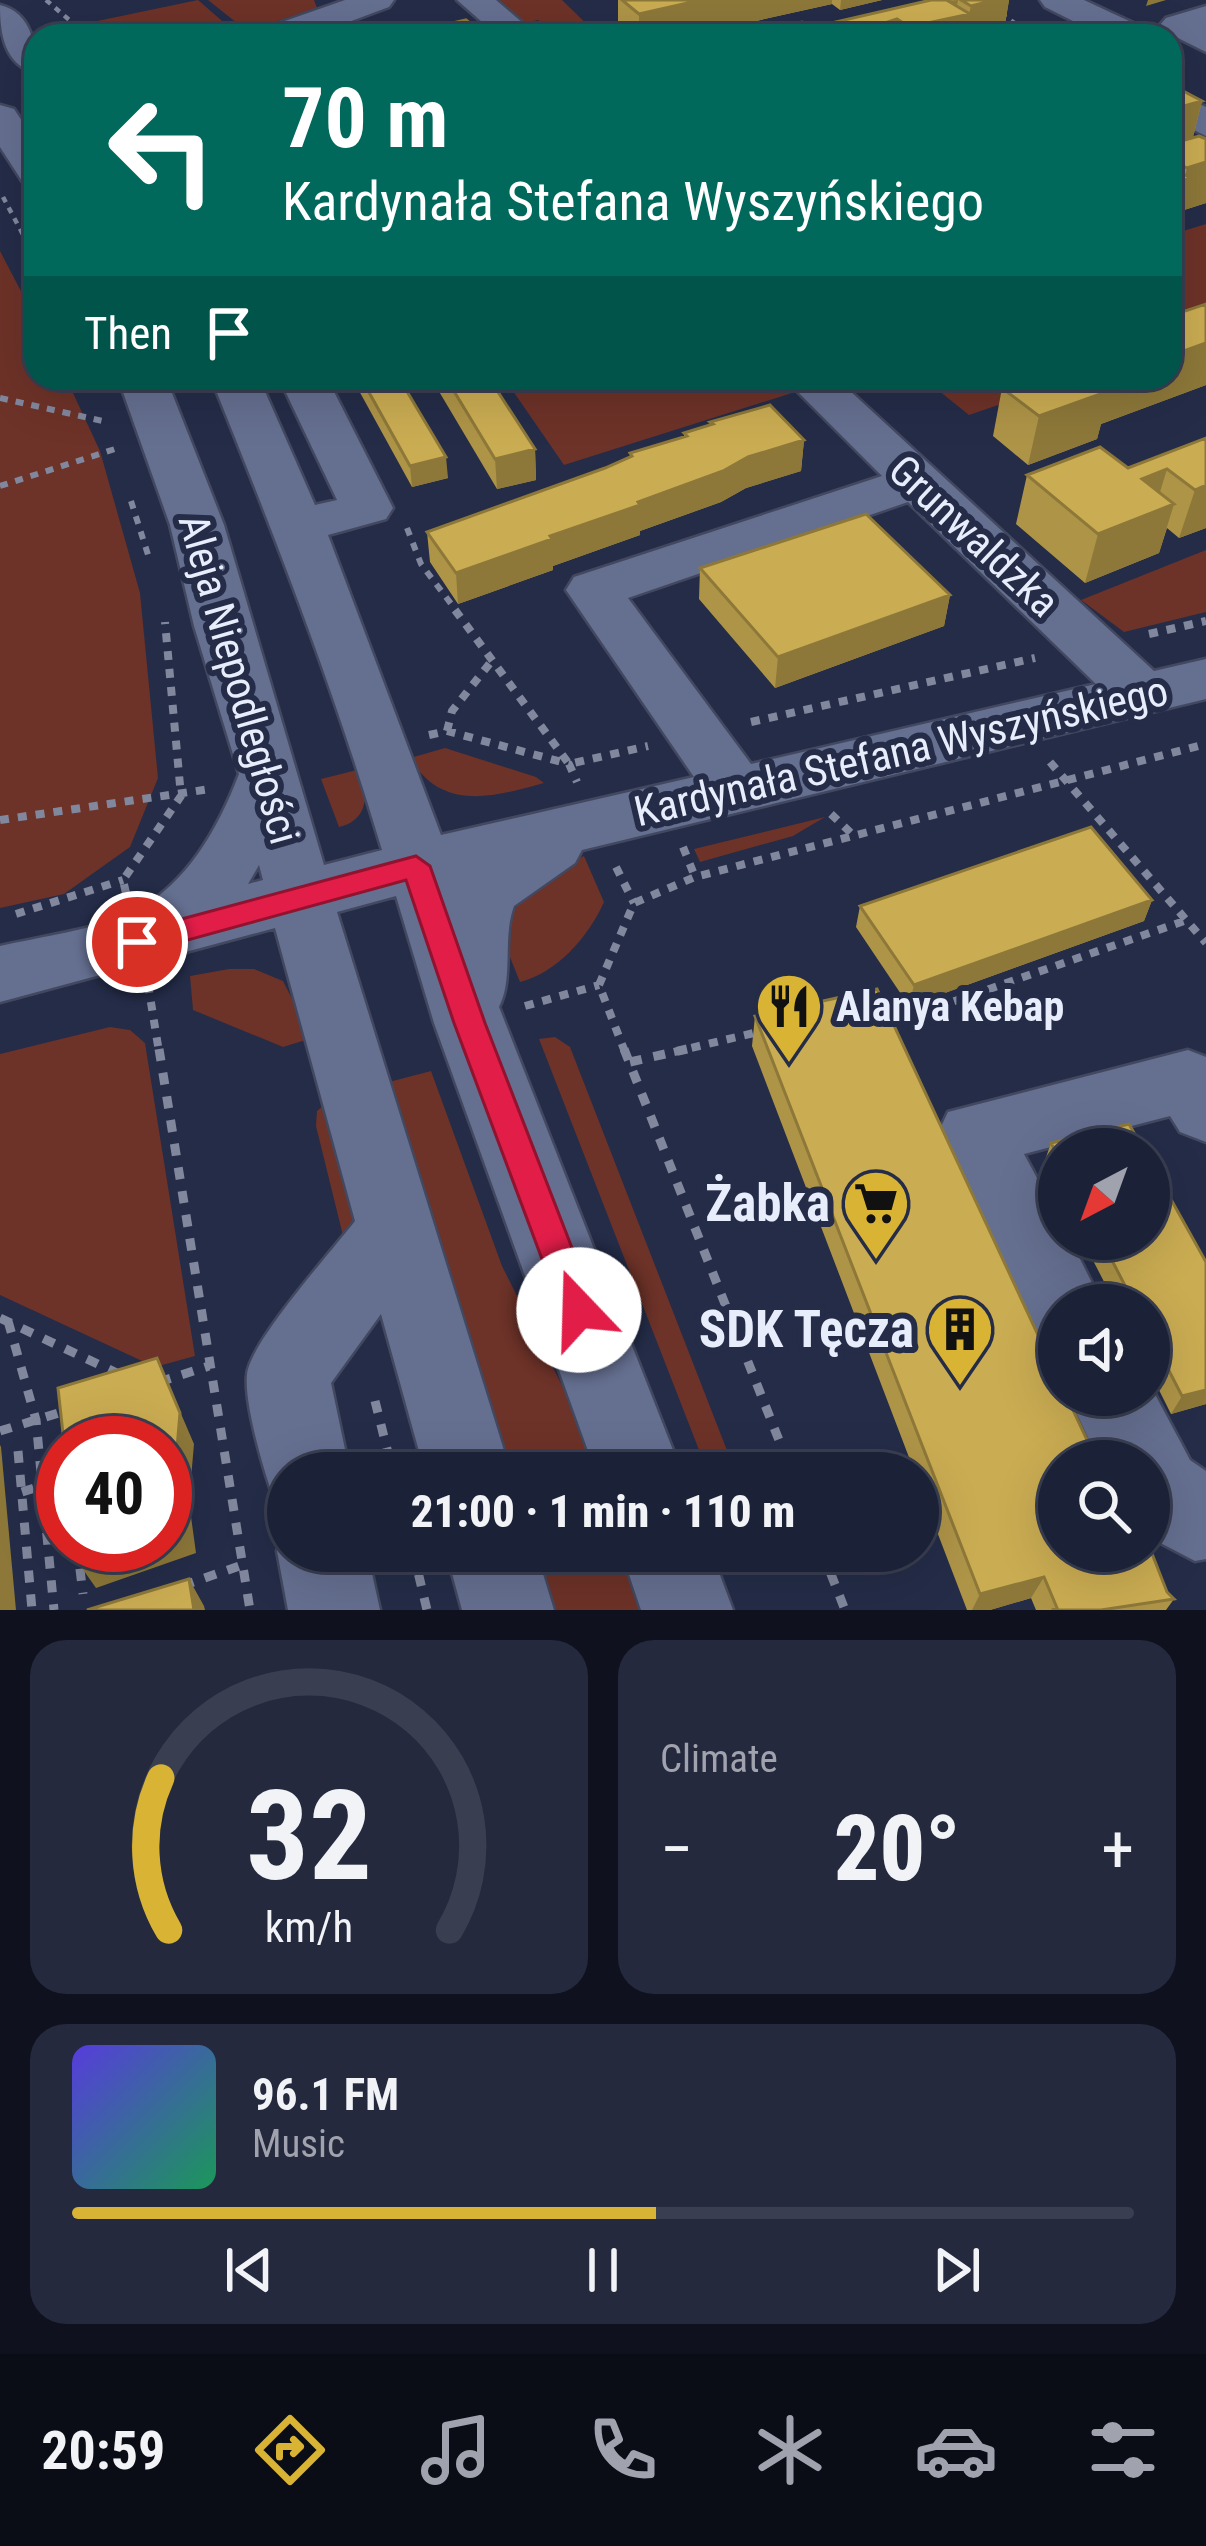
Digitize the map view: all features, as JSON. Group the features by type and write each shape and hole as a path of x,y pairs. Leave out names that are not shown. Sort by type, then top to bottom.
{"street":[{"path":"474,0 505,24"},
{"path":"305,24 350,4"},
{"path":"0,15 24,46"},
{"path":"0,117 24,149"},
{"path":"1182,117 1200,142"},
{"path":"241,390 298,526 391,785 469,1023 631,1452"},
{"path":"298,526 368,508 309,390"},
{"name":"Grunwaldzka","path":"820,390 1142,694"},
{"name":"Aleja Niepodległości","path":"116,400 197,525 222,626 270,774 324,984 462,1452"},
{"path":"736,790 593,590 916,482"},
{"name":"Kardynała Stefana Wyszyńskiego","path":"0,974 130,911 299,896 1206,679"},
{"name":"Kardynała Stefana Wyszyńskiego","path":"130,911 190,909 219,878 250,832 270,774"},
{"path":"391,785 459,812 596,824"},
{"name":"Kardynała Stefana Wyszyńskiego","path":"469,1023 472,936 480,899 511,866 596,824"},
{"path":"130,911 262,948 296,962 324,984"},
{"path":"1052,1284 974,1135 1188,1081 1206,1109"},
{"path":"303,1452 288,1374 397,1228"},
{"path":"1170,1498 1196,1517 1206,1515"},
{"path":"296,1572 334,1610"},
{"path":"497,1572 508,1610"},
{"path":"673,1572 687,1610"}],"path":[{"path":"46,0 74,24"},
{"path":"998,12 1052,23"},
{"path":"0,192 24,237"},
{"path":"0,398 116,400 115,449 122,472"},
{"path":"0,486 115,449"},
{"path":"129,494 156,583"},
{"path":"403,510 421,564 569,764 1094,646"},
{"path":"163,605 181,796 130,911 156,1020 209,1366 267,1519"},
{"path":"447,731 452,711 490,663"},
{"path":"982,669 1063,779 1206,943"},
{"path":"784,1452 599,985 634,903 695,877 1206,744"},
{"path":"0,820 117,799 181,796"},
{"path":"0,918 130,911"},
{"path":"874,1018 890,1027 1184,921"},
{"path":"630,1063 766,1030"},
{"path":"4,1320 125,1377"},
{"path":"0,1431 36,1420 4,1320"},
{"path":"145,1386 209,1366"},
{"path":"49,1416 80,1406"},
{"path":"19,1451 32,1610"},
{"path":"22,1492 36,1488"},
{"path":"173,1594 194,1582 267,1562"},
{"path":"50,1572 54,1610"},
{"path":"80,1572 83,1594"},
{"path":"250,1610 273,1572"},
{"path":"417,1572 427,1610"},
{"path":"830,1572 845,1610"}],"shaded area":[{"path":"198,0 226,24 83,24"},
{"path":"208,0 314,0 317,8 268,24 238,24"},
{"path":"490,0 562,0 587,24 538,20 521,24"},
{"path":"1206,224 1206,334 1182,343 1182,231"},
{"path":"0,251 24,297 24,390 72,390 100,451 140,593 158,778 130,847 64,894 0,908"},
{"path":"512,390 792,393 564,465"},
{"path":"938,390 1043,390 969,415"},
{"path":"1206,550 1206,612 1124,632 1081,600"},
{"path":"445,748 544,783 488,795 453,793 437,787 410,758"},
{"path":"361,769 365,788 361,813 339,827 321,779"},
{"path":"825,817 793,836 700,862 694,849"},
{"path":"584,856 604,902 598,915 559,962 520,982 501,935 508,921 534,887"},
{"path":"254,969 283,981 312,1038 283,1047 193,1010 190,976"},
{"path":"110,1027 130,1030 145,1043 195,1356 155,1367 0,1295 0,1054"},
{"path":"555,1037 570,1047 728,1452 700,1452 539,1039"},
{"path":"431,1071 502,1266 595,1452 491,1452 389,1082"},
{"path":"331,1099 358,1228 347,1252 316,1126 317,1111"},
{"path":"524,1572 635,1572 646,1610 534,1610"}],"building":[{"path":"622,0 701,0 639,14"},
{"path":"931,0 951,0 970,14 923,24 897,19 888,22 891,24 827,24"},
{"path":"961,0 995,0 971,6"},
{"path":"1182,90 1202,101 1182,107"},
{"path":"1206,139 1206,162 1182,166 1182,141"},
{"path":"1206,304 1206,343 1182,352 1182,312"},
{"path":"368,390 406,390 446,457 410,466"},
{"path":"453,390 497,390 535,449 495,459"},
{"path":"1005,390 1109,391 1039,416"},
{"path":"770,405 804,440 748,457 638,502 640,505 550,536 552,539 456,573 427,532 605,468 632,456 630,453 687,436 684,433 713,424 710,422"},
{"path":"1206,438 1206,485 1195,490 1167,469 1142,479 1174,504 1098,534 1027,475 1100,447 1128,468"},
{"path":"866,514 950,595 778,657 700,568"},
{"path":"1091,827 1152,900 914,985 860,906"},
{"name":"SDK Tęcza","path":"877,989 1038,1335 1038,1416 1076,1416 1087,1440 1038,1440 1038,1572 1159,1572 1174,1599 1101,1610 1052,1610 1057,1608 1044,1577 980,1594 939,1489 939,1452 925,1452 755,1016"},
{"path":"1170,1198 1206,1262 1206,1390 1182,1396 1170,1373 1170,1284 1124,1284 1112,1260 1170,1260"},
{"path":"157,1358 180,1416 61,1416 58,1388"},
{"path":"189,1579 194,1610 87,1610"}],"place":[{"name":"Alanya Kebap","path":"789,1065"},
{"name":"Żabka","path":"876,1262"},
{"name":"SDK Tęcza","path":"960,1388"}],"route":[{"path":"137,942 416,866 469,1023 579,1310"}]}
